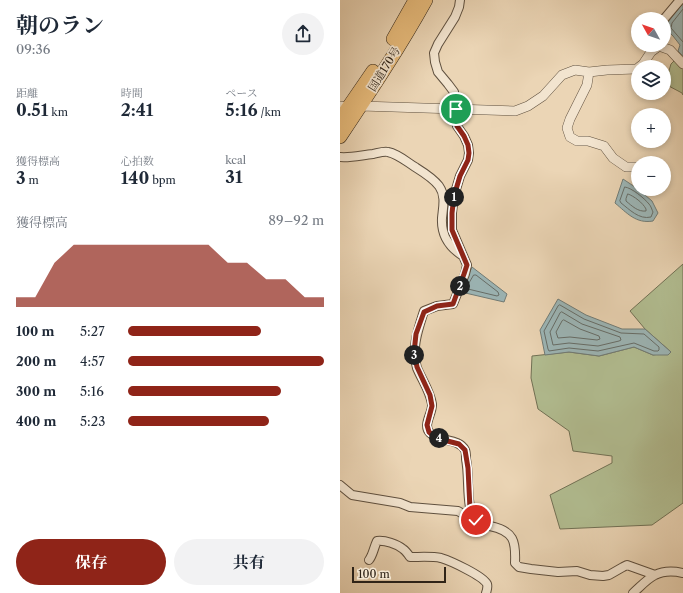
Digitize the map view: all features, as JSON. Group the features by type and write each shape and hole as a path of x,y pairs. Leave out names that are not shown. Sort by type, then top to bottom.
{"highway":[{"name":"国道170号","path":"411,16 415,0"},
{"name":"国道170号","path":"340,119 411,16 426,0"},
{"name":"国道170号","path":"340,137 349,107"}],"street":[{"path":"460,0 455,16 434,53 438,72 454,92 457,126 468,145 468,160 460,176 454,196 452,213 452,230 467,265 453,304 437,306 424,312 416,334 414,353 417,367 430,395 432,406 427,425 429,432 436,438 459,444 465,450 468,468 470,509 476,520 482,524 507,531 513,540 516,551 515,563 519,567 558,572 578,571 590,575 603,576 609,575 627,565 655,575"},
{"path":"670,12 680,0"},
{"path":"671,51 683,64"},
{"path":"349,107 515,111 528,106 543,96 562,75 574,70 589,72 631,70"},
{"path":"589,72 587,85 567,128 570,137 577,141 588,141 604,146 612,158 626,167 631,167"},
{"path":"340,157 347,158 387,152 404,160 433,180 443,193 444,202 442,229 444,235 449,245 464,257"},
{"path":"340,485 352,495 400,502 410,507 458,511 468,517 473,515"},
{"path":"369,560 377,541 388,542 403,549 410,557 442,558 476,575 487,584 486,591 478,593"},
{"path":"633,593 655,575 676,571 683,573"}],"green space":[{"path":"674,61 683,68 683,95 671,87 671,64"},
{"path":"683,264 683,503 652,525 560,529 550,495 612,463 612,456 573,451 569,431 538,409 531,378 532,356 569,352 599,356 634,347 653,355 671,352 645,329 630,311"}],"water":[{"path":"683,3 683,56 678,51 680,45 671,34 671,18"},
{"path":"623,179 631,184 631,196 646,196 652,201 658,213 653,221 642,221 632,217 615,203"},
{"path":"472,267 507,294 504,302 461,292"},
{"path":"558,299 586,315 622,329 645,329 671,352 668,355 653,355 634,347 599,356 569,352 545,355 540,330"}],"route":[{"path":"456,109 457,126 464,136 468,145 469,153 468,160 460,176 454,196 452,230 467,265 453,304 437,306 424,312 416,334 414,353 417,367 430,395 432,406 427,425 429,432 436,438 459,444 465,450 468,468 470,509 476,520"}]}
